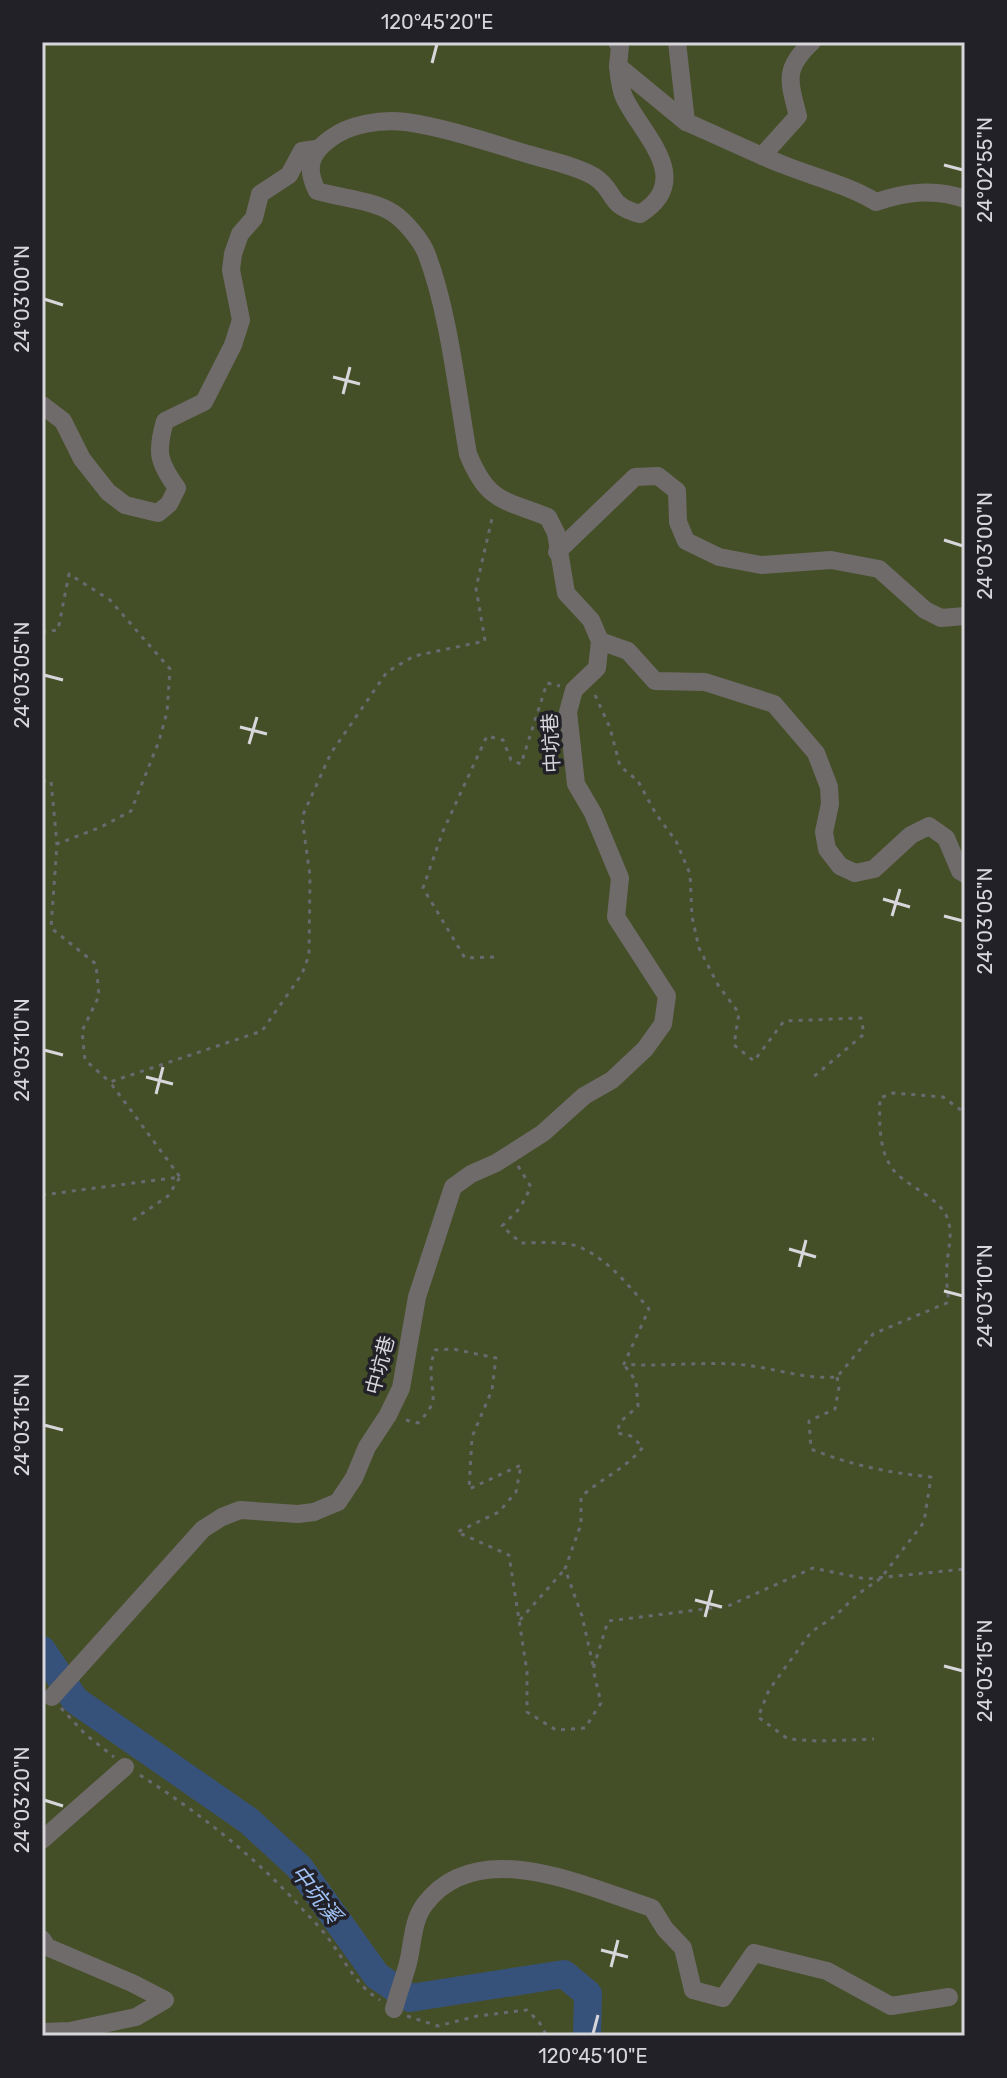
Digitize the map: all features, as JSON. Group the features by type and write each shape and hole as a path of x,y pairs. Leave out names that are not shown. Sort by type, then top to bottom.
{"street":[{"path":"42,405 63,421 82,459 108,492 125,505 158,513 169,504 177,488 163,468 158,445 165,421 204,402 233,345 241,320 231,270 240,234 254,218 260,194 289,175 302,151 316,149 344,129 383,122 404,122 482,141 558,163 595,178 615,203 626,210 640,214 653,206 662,191 663,168 658,149 623,96 618,66 620,46 617,42"},
{"path":"677,42 686,122"},
{"path":"762,156 798,116 789,81 796,57 812,42"},
{"path":"618,66 686,122 823,181 852,189 876,202 933,191 965,199"},
{"path":"316,149 309,169 317,191 351,201 373,202 395,214 427,252 447,335 468,454 484,486 497,499 548,517 556,533 566,593 591,620 600,641 597,668"},
{"path":"557,552 635,477 658,476 677,491 678,522 686,541 719,557 761,565 831,560 879,569 925,610 941,618 965,616"},
{"path":"600,641 628,651 655,681 705,682 774,704 816,753 829,787 830,804 824,832 827,849 840,866 855,873 874,869 911,835 929,826 946,838 960,871 965,874"},
{"name":"中坑巷","path":"52,1697 203,1529 240,1510 298,1514 314,1512 338,1502 401,1388 417,1297 453,1187 543,1133 584,1096 612,1080 645,1049 663,1024 667,996 616,917 620,878 593,813 576,784 568,712 574,690 597,668"},
{"path":"42,1840 125,1767"},
{"path":"394,2009 408,1963 414,1926 425,1904 451,1881 481,1869 515,1867 652,1908 665,1929 683,1948 693,1990 723,1998 754,1953 827,1971 891,2006 949,1997"},
{"path":"42,1939 47,1947 165,2000 136,2017 70,2031 42,2032"}],"path":[{"path":"110,1082 262,1031 302,974 309,955 310,876 302,817 331,753 387,672 414,656 485,641 476,588 497,499"},
{"path":"42,632 58,630 69,574 110,600 170,669 167,712 131,811 57,844"},
{"path":"597,668 595,697 610,728 620,766 638,781 656,814 676,841 690,874 692,917 699,948 718,985 739,1013 734,1045 754,1061 784,1021 861,1018 864,1034 811,1079"},
{"path":"494,957 465,958 423,888 443,831 487,736 503,740 511,760 521,764 547,683 574,690"},
{"path":"42,781 51,781 57,844 51,928"},
{"path":"42,927 51,928 96,964 99,996 82,1031 85,1060 110,1082 180,1177"},
{"path":"624,1364 732,1364 815,1379 837,1377 873,1334 949,1302 947,1264 951,1234 946,1215 926,1194 899,1177 884,1154 879,1121 880,1098 893,1093 943,1097 965,1113"},
{"path":"511,1153 531,1187 520,1208 502,1226 521,1243 582,1247 622,1278 649,1309 624,1364"},
{"path":"42,1195 180,1177"},
{"path":"133,1220 168,1196 180,1177"},
{"path":"388,1415 418,1423 429,1411 435,1391 430,1369 435,1350 453,1349 496,1358 492,1390 472,1437 469,1489 521,1465 516,1492 499,1512 457,1532 509,1555 527,1672 527,1712 556,1730 585,1728 601,1703 582,1616 565,1569"},
{"path":"520,1620 565,1569 581,1524 581,1497 594,1484 632,1462 643,1447 631,1436 617,1433 620,1422 638,1406 636,1381 624,1364"},
{"path":"837,1377 839,1387 835,1409 809,1421 811,1449 857,1464 931,1477 924,1522 881,1578 811,1632 769,1690 758,1717 788,1739 874,1739"},
{"path":"593,1669 608,1621 728,1606 813,1568 866,1579 965,1569"},
{"path":"52,1697 85,1734 125,1767 172,1796 272,1875 333,1944 366,1992 394,2009 438,2026 477,2016 527,2010 547,2036"}],"green space":[{"path":"42,42 965,42 965,2036 42,2036"}],"waterway":[{"name":"中坑溪","path":"42,1650 75,1700 249,1821 299,1867 377,1976 410,1998 564,1974 588,1994 587,2036"}]}
